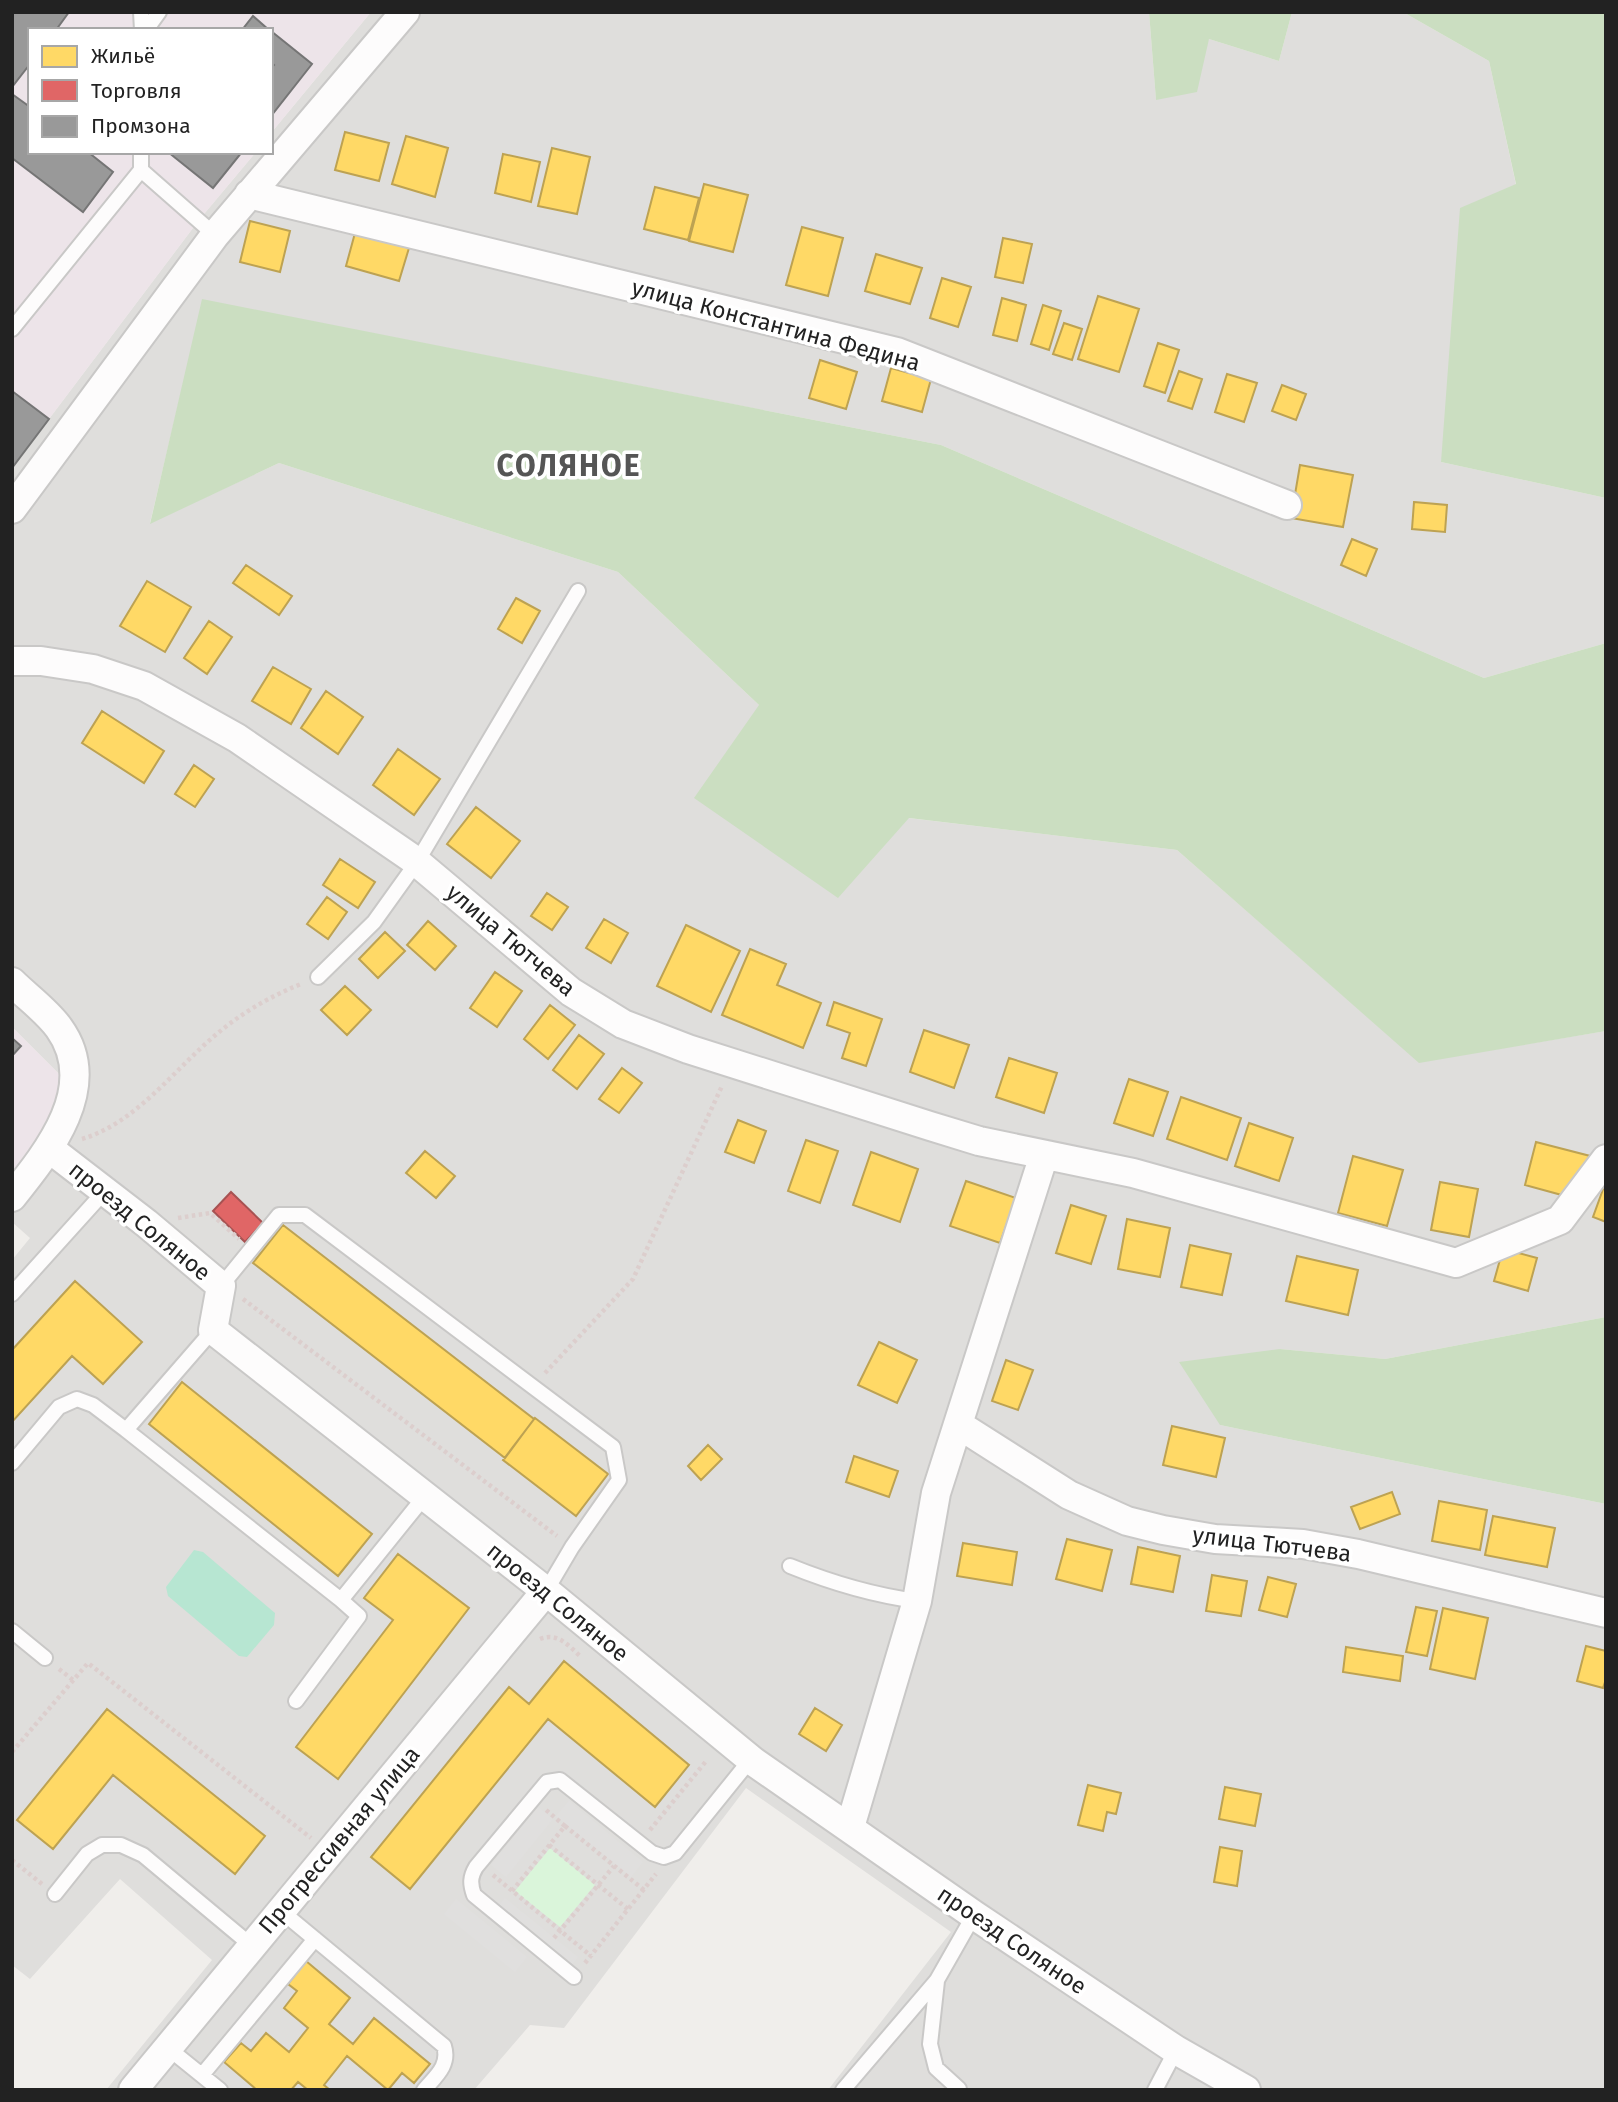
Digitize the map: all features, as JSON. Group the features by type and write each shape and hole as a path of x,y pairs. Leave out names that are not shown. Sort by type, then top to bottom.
{"street":[{"path":"12,509 215,235 405,12"},
{"name":"улица Константина Федина","path":"249,194 897,352 1287,505"},
{"name":"улица Тютчева","path":"12,662 41,661 93,669 144,686 237,738 417,862 571,992 624,1024 733,1063 979,1141 1133,1173 1456,1263 1560,1220 1606,1159"},
{"path":"12,982 59,1027 74,1055 76,1078 70,1105 50,1149"},
{"name":"проезд Соляное","path":"12,1197 50,1149 146,1223 221,1286 213,1330 546,1591 751,1759 1175,2050 1246,2090"},
{"path":"850,1827 916,1601 936,1493 1044,1155"},
{"name":"улица Тютчева","path":"959,1425 1069,1495 1127,1521 1215,1539 1303,1544 1357,1554 1606,1613"},
{"name":"Прогрессивная улица","path":"133,2090 546,1591"}],"lane":[{"path":"146,28 159,12"},
{"path":"12,330 141,170 141,154"},
{"path":"141,170 215,235"},
{"path":"318,977 374,922 417,862 578,590"},
{"path":"12,1294 104,1192"},
{"path":"221,1286 279,1215 305,1215 613,1447 619,1480 572,1547 546,1591"},
{"path":"127,1430 213,1330"},
{"path":"12,1463 59,1407 77,1399 93,1405 341,1600 359,1616 296,1701"},
{"path":"341,1600 425,1496"},
{"path":"790,1566 841,1586 878,1596 916,1601"},
{"path":"12,1631 44,1657"},
{"path":"574,1977 474,1895 470,1882 478,1864 547,1782 560,1780 652,1853 664,1857 675,1853 751,1759"},
{"path":"55,1894 87,1854 102,1845 121,1844 143,1854 252,1946"},
{"path":"281,1911 444,2046 447,2057 443,2067 425,2090"},
{"path":"843,2090 937,1980 974,1914"},
{"path":"202,2076 314,1939"},
{"path":"937,1980 930,2044 936,2068 959,2089"},
{"path":"168,2048 220,2090"},
{"path":"1155,2090 1175,2050"}],"path":[{"path":"50,1149 94,1135 130,1115 218,1033 269,997 318,977"},
{"path":"532,1386 634,1279 733,1063"},
{"path":"146,1223 210,1213 250,1249"},
{"path":"221,1286 252,1305 572,1547"},
{"path":"534,1641 546,1636 554,1637 583,1658"},
{"path":"12,1752 88,1662 329,1852"},
{"path":"697,1751 734,1781"},
{"path":"639,1843 707,1760"},
{"path":"532,1798 644,1890"},
{"path":"512,1891 565,1826"},
{"path":"549,1845 629,1910"},
{"path":"574,1977 652,1880 664,1857"},
{"path":"12,1860 55,1894"},
{"path":"478,1864 591,1956"},
{"path":"543,1952 614,1866"}],"shaded area":[{"path":"12,12 371,12 273,131 273,28 28,28 28,154 254,154 199,220 12,468"},
{"path":"371,12 1149,12 1156,100 1209,39 1279,61 1292,12 1403,12 1489,61 1516,185 1441,462 1606,498 1606,643 1484,678 941,445 203,300 150,523 279,463 618,572 759,705 908,818 1177,850 1419,1062 1606,1031 1606,1317 1385,1359 1280,1349 1220,1425 1606,1504 1606,2090 828,2090 951,1932 746,1788 564,2028 530,2025 474,2090 106,2090 212,1960 120,1879 30,1979 12,1965 12,1260 30,1238 12,1222 12,1172 42,1135 63,1078 12,1027 12,468 199,220 254,154 273,154 273,131"},
{"path":"12,1027 63,1078 42,1135 12,1172"},
{"path":"569,1801 643,1862 631,1877 556,1816"},
{"path":"538,1807 553,1819 506,1877 491,1865"},
{"path":"505,1898 578,1957 572,1965 499,1905"},
{"path":"456,1899 527,1957 515,1972 444,1914"}],"green space":[{"path":"1149,12 1292,12 1279,61 1209,39 1197,92 1156,100"},
{"path":"1403,12 1606,12 1606,498 1441,462 1460,208 1516,184 1489,61"},
{"path":"202,299 941,445 1484,678 1606,643 1606,1031 1419,1063 1177,850 909,818 838,898 694,798 759,705 618,572 279,463 150,524"},
{"path":"1606,1317 1606,1504 1220,1425 1179,1362 1280,1349 1385,1359"},
{"path":"194,1550 203,1552 275,1613 274,1625 247,1657 239,1656 168,1596 166,1587"},
{"path":"550,1848 595,1885 560,1927 515,1891"}],"building: Жильё":[{"path":"345,132 389,143 379,181 335,170"},
{"path":"406,136 448,148 435,197 392,184"},
{"path":"552,148 590,157 577,214 538,206"},
{"path":"503,154 540,162 531,202 495,193"},
{"path":"704,184 748,195 733,252 689,241"},
{"path":"655,187 699,198 688,240 644,229"},
{"path":"250,221 290,231 280,272 240,262"},
{"path":"802,227 843,238 828,296 786,285"},
{"path":"355,233 409,248 399,281 346,266"},
{"path":"1003,238 1032,244 1023,283 995,277"},
{"path":"876,254 922,268 910,304 865,291"},
{"path":"942,278 971,287 958,327 930,318"},
{"path":"1098,296 1139,309 1119,372 1078,359"},
{"path":"1002,298 1026,305 1017,341 993,335"},
{"path":"1043,305 1061,311 1049,350 1031,344"},
{"path":"1064,323 1082,329 1072,360 1053,354"},
{"path":"1158,343 1179,350 1165,393 1144,386"},
{"path":"820,360 857,372 846,409 809,398"},
{"path":"891,368 931,379 922,412 882,401"},
{"path":"1179,371 1202,379 1192,409 1168,401"},
{"path":"1227,374 1257,383 1244,422 1215,412"},
{"path":"1282,385 1306,394 1296,420 1272,411"},
{"path":"1300,465 1353,475 1343,527 1291,518"},
{"path":"1414,502 1447,505 1445,532 1412,529"},
{"path":"1352,539 1377,549 1366,576 1341,565"},
{"path":"246,565 292,596 279,615 233,583"},
{"path":"147,581 191,607 165,652 120,626"},
{"path":"516,598 540,611 522,643 498,629"},
{"path":"209,621 232,637 207,674 184,658"},
{"path":"273,667 311,689 291,724 252,701"},
{"path":"326,691 363,717 338,754 301,728"},
{"path":"102,711 164,751 144,783 82,743"},
{"path":"398,749 440,779 414,815 373,785"},
{"path":"194,765 214,779 195,807 175,794"},
{"path":"476,807 520,841 491,878 447,844"},
{"path":"340,859 375,882 358,908 323,885"},
{"path":"547,893 568,907 552,930 531,916"},
{"path":"327,897 347,912 328,939 307,924"},
{"path":"604,919 628,933 611,963 586,948"},
{"path":"428,921 456,946 435,970 407,945"},
{"path":"686,925 740,951 711,1012 657,986"},
{"path":"385,932 405,951 378,978 359,959"},
{"path":"750,949 786,964 777,985 821,1003 803,1048 722,1015"},
{"path":"495,972 522,991 497,1027 470,1008"},
{"path":"345,986 371,1010 347,1035 321,1010"},
{"path":"834,1002 882,1019 866,1066 842,1058 850,1033 827,1025"},
{"path":"550,1005 575,1025 548,1059 524,1039"},
{"path":"924,1030 969,1045 954,1088 910,1072"},
{"path":"579,1035 604,1054 577,1089 553,1070"},
{"path":"1009,1058 1057,1073 1044,1113 996,1097"},
{"path":"622,1068 642,1083 619,1113 599,1099"},
{"path":"1129,1079 1168,1092 1153,1136 1114,1123"},
{"path":"1181,1097 1241,1118 1227,1160 1167,1139"},
{"path":"738,1120 766,1131 754,1163 725,1152"},
{"path":"1249,1123 1293,1138 1279,1181 1235,1166"},
{"path":"806,1140 838,1151 820,1203 788,1191"},
{"path":"1536,1142 1594,1157 1569,1197 1525,1185"},
{"path":"425,1151 455,1176 436,1198 406,1173"},
{"path":"871,1152 918,1169 900,1222 853,1205"},
{"path":"1353,1156 1403,1170 1387,1226 1338,1213"},
{"path":"966,1181 1016,1198 1000,1243 950,1226"},
{"path":"1606,1181 1606,1222 1593,1217"},
{"path":"1440,1182 1478,1189 1469,1237 1431,1230"},
{"path":"1071,1205 1106,1216 1091,1264 1056,1253"},
{"path":"1127,1219 1170,1228 1160,1277 1118,1269"},
{"path":"283,1225 534,1419 505,1458 253,1263"},
{"path":"1190,1245 1231,1254 1222,1295 1181,1287"},
{"path":"1503,1249 1537,1258 1528,1291 1494,1281"},
{"path":"1297,1256 1358,1270 1348,1315 1286,1301"},
{"path":"75,1281 142,1342 103,1384 72,1356 12,1422 12,1350"},
{"path":"879,1342 917,1360 897,1403 858,1385"},
{"path":"1006,1360 1033,1370 1018,1410 992,1401"},
{"path":"182,1382 372,1534 338,1576 149,1424"},
{"path":"535,1418 608,1474 576,1516 503,1460"},
{"path":"1172,1426 1225,1438 1216,1477 1163,1465"},
{"path":"708,1445 722,1459 701,1480 688,1466"},
{"path":"854,1456 898,1471 889,1497 846,1482"},
{"path":"1392,1492 1400,1514 1360,1529 1351,1507"},
{"path":"1439,1501 1487,1510 1480,1550 1432,1541"},
{"path":"1493,1516 1555,1528 1547,1567 1485,1555"},
{"path":"1067,1539 1112,1550 1102,1591 1056,1579"},
{"path":"963,1543 1017,1552 1012,1585 957,1576"},
{"path":"1138,1547 1180,1556 1173,1592 1131,1584"},
{"path":"398,1554 469,1608 338,1779 296,1747 393,1620 364,1598"},
{"path":"1212,1575 1247,1581 1241,1616 1206,1611"},
{"path":"1268,1577 1296,1584 1287,1617 1259,1610"},
{"path":"1416,1607 1437,1611 1427,1656 1406,1652"},
{"path":"1443,1608 1488,1618 1475,1679 1430,1669"},
{"path":"1586,1646 1606,1651 1606,1679 1603,1688 1577,1681"},
{"path":"1346,1647 1403,1656 1400,1681 1343,1672"},
{"path":"564,1661 689,1765 655,1807 548,1719 410,1889 371,1857 509,1687 529,1704"},
{"path":"815,1708 842,1725 826,1751 799,1734"},
{"path":"107,1709 265,1836 235,1874 113,1775 53,1849 17,1820"},
{"path":"1088,1785 1121,1793 1116,1814 1107,1812 1103,1831 1078,1825"},
{"path":"1225,1787 1261,1794 1255,1826 1219,1819"},
{"path":"1220,1847 1242,1851 1237,1886 1214,1882"},
{"path":"306,1961 350,1998 329,2024 353,2044 374,2018 430,2064 414,2083 402,2073 388,2090 347,2056 324,2085 330,2090 308,2090 298,2082 291,2090 257,2090 224,2062 241,2043 251,2051 266,2033 289,2052 308,2028 284,2008 297,1991 288,1984"}],"building: Торговля":[{"path":"231,1192 263,1223 245,1242 213,1211"}],"building: Промзона":[{"path":"12,12 69,12 57,28 28,28 28,67 12,87"},
{"path":"253,16 267,28 244,28"},
{"path":"273,33 312,64 273,113 273,66"},
{"path":"12,94 28,106 28,154 90,154 113,172 83,212 12,158"},
{"path":"170,154 240,154 213,188"},
{"path":"12,391 49,419 12,468"},
{"path":"12,1038 21,1046 12,1056"}],"district":[{"name":"СОЛЯНОЕ","path":"569,466"}]}
